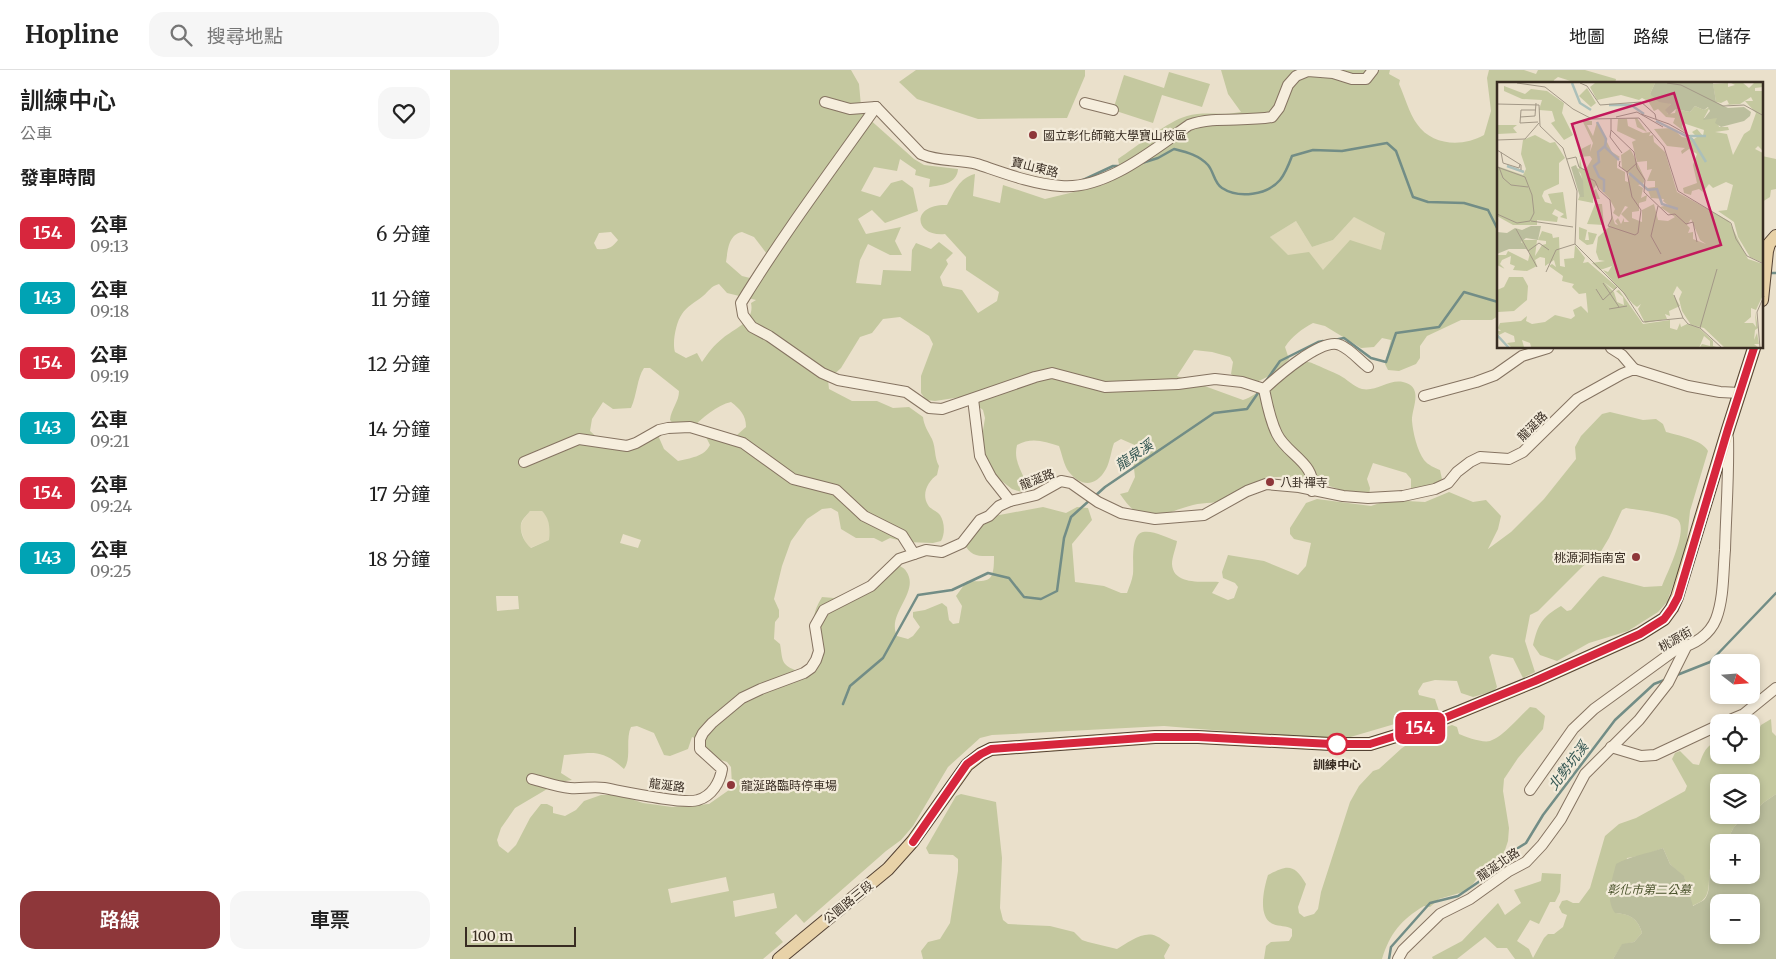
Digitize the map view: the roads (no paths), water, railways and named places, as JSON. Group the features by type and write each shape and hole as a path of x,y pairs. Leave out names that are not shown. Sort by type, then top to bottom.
{"main road":[{"path":"1764,274 1769,244 1776,236"},
{"name":"公園路三段","path":"779,959 888,869 913,842 967,764 991,749 1155,737 1370,744 1415,730 1535,681 1640,634 1664,619 1678,597 1754,349"}],"street":[{"name":"寶山東路","path":"876,107 921,154 929,158 972,163 1038,183 1083,186 1105,178 1136,162 1189,125 1199,121 1255,120 1272,117 1279,108 1288,85 1296,76 1308,71 1333,73 1352,79 1366,79 1373,70"},
{"path":"825,102 850,109 876,107"},
{"path":"1085,103 1113,110"},
{"path":"876,107 769,257 740,303 743,315 752,327 769,336 822,373 838,380 906,392 929,408 942,409 1034,377 1052,373 1104,387 1178,384 1215,380 1242,382 1264,389"},
{"path":"1264,389 1307,354 1331,344 1339,344 1368,367"},
{"path":"1424,396 1495,375 1522,356 1545,349"},
{"path":"1613,349 1622,354 1634,370 1688,386 1740,394"},
{"name":"龍涎路","path":"532,779 568,788 602,788 686,801 696,802 706,797 718,785 722,768 700,749 700,739 703,733 742,698 804,673 811,668 819,651 815,626 824,610 872,586 899,559 926,550 942,552 962,543 980,520 989,516 999,506 1010,501 1036,495 1062,481 1071,483 1098,502 1121,513 1155,519 1204,515 1248,491 1266,484 1299,487 1342,496 1368,498 1404,496 1435,489 1448,483 1457,472 1480,456 1509,458 1523,452 1577,399 1622,374 1634,370"},
{"path":"1264,389 1268,412 1277,435 1292,453 1305,463 1311,476 1312,491"},
{"path":"973,399 980,456 1010,501"},
{"path":"524,462 579,439 627,446 659,430 690,427 743,443 793,479 836,490 864,516 902,535 914,554"},
{"name":"桃源街","path":"1530,790 1573,729 1594,709 1678,648 1686,646 1706,635 1716,619 1721,600 1728,490 1728,429"},
{"name":"龍涎北路","path":"1398,959 1403,950 1440,914 1470,899 1509,871 1526,862 1542,845 1561,818 1585,774 1639,720 1668,683 1686,646"},
{"path":"1744,714 1776,688"},
{"path":"1611,747 1641,756 1655,755 1710,729"}],"waterway":[{"path":"1142,163 1158,158 1174,149 1183,151 1196,156 1204,162 1210,168 1217,183 1222,188 1236,194 1252,194 1268,189 1280,180 1292,156 1313,150 1342,151 1387,143 1396,151 1413,197 1428,202 1464,203 1488,210 1497,228"},
{"path":"1083,180 1113,166 1119,166"},
{"name":"龍泉溪","path":"1769,273 1776,273"},
{"name":"龍泉溪","path":"1334,340 1344,338 1371,358 1386,362 1396,333 1439,327 1464,292 1497,302"},
{"name":"龍泉溪","path":"1266,381 1280,361 1323,341"},
{"name":"龍泉溪","path":"1095,496 1105,487 1214,413 1247,409 1260,390"},
{"name":"龍泉溪","path":"843,704 850,686 883,658 918,595 952,590 988,573 1009,578 1024,597 1041,599 1057,591 1064,538 1071,517 1091,499"},
{"name":"北勢坑溪","path":"1677,675 1710,662 1776,593"},
{"name":"北勢坑溪","path":"1389,959 1391,947 1430,903 1458,896 1480,881 1505,856 1526,843 1543,815 1615,720 1654,684 1667,679"}],"place":[{"name":"國立彰化師範大學寶山校區","path":"1033,135"},
{"name":"八卦禪寺","path":"1270,482"},
{"name":"桃源洞指南宮","path":"1636,557"},
{"name":"訓練中心","path":"1337,744"},
{"name":"龍涎路臨時停車場","path":"731,785"}],"park label":[{"name":"彰化市第二公墓","path":"1649,889"}]}
